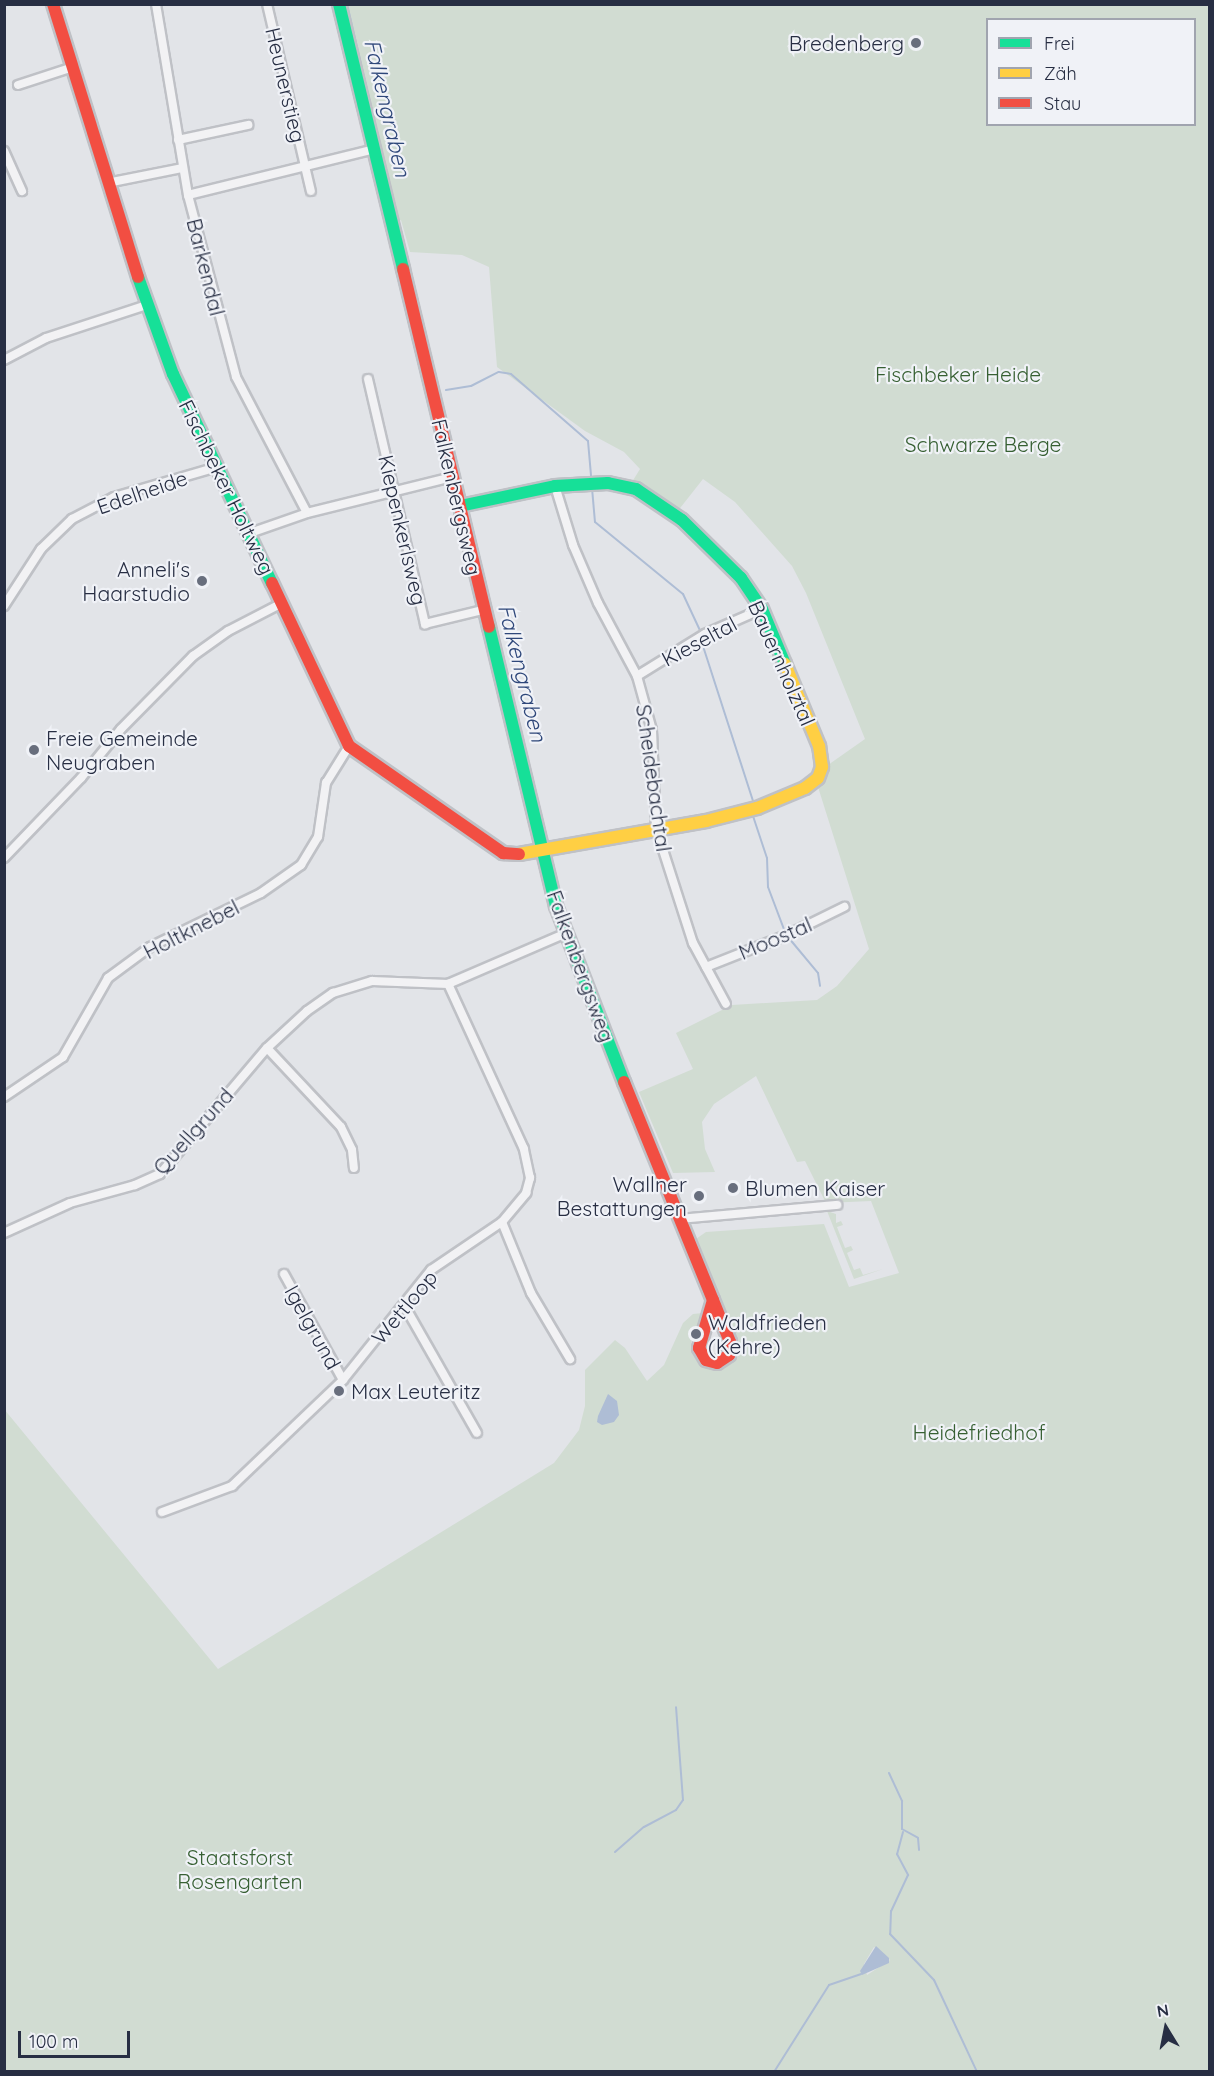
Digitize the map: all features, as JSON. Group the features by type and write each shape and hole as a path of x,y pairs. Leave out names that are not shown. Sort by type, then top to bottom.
{"street":[{"name":"Fischbeker Holtweg","path":"53,4 112,182 147,305 173,374 349,746"},
{"name":"Barkendal","path":"156,4 182,168 236,377 307,513"},
{"name":"Heunerstieg","path":"267,4 311,191"},
{"name":"Falkenbergsweg","path":"339,4 483,610 564,934 713,1300"},
{"path":"18,85 73,67"},
{"path":"178,140 248,125"},
{"path":"188,195 375,149"},
{"path":"4,151 22,191"},
{"path":"112,182 182,168"},
{"path":"4,360 46,338 147,305"},
{"name":"Kiepenkerlsweg","path":"368,379 425,624 483,610"},
{"name":"Edelheide","path":"4,606 41,549 72,519 114,497 217,467"},
{"path":"250,533 307,513 453,477"},
{"name":"Bauernholztal","path":"460,506 555,486 608,483 644,494 717,551 762,609 819,746 820,773 810,786 757,808 706,821 542,849"},
{"name":"Scheidebachtal","path":"555,486 573,545 598,603 637,676 651,730 656,828 678,905 706,967 726,1004"},
{"path":"4,858 81,778 121,729 193,656 228,631 282,603"},
{"name":"Kieseltal","path":"637,676 705,634 762,609"},
{"path":"349,746 503,853 542,849"},
{"name":"Holtknebel","path":"4,1097 63,1057 108,978 150,947 261,893 301,865 318,837 326,783 349,746"},
{"name":"Moostal","path":"706,967 787,935 844,907"},
{"name":"Quellgrund","path":"4,1233 70,1203 135,1185 160,1174 267,1048 333,993 372,981 448,984 564,934"},
{"name":"Wettloop","path":"162,1512 232,1486 343,1380 431,1270 502,1222 526,1193 528,1163 448,984"},
{"path":"267,1048 341,1127 352,1150 354,1168"},
{"path":"681,1219 837,1205"},
{"path":"502,1222 531,1293 570,1359"},
{"name":"Igelgrund","path":"284,1274 343,1380"},
{"path":"405,1305 477,1433"}],"green space":[{"path":"342,5 1209,5 1209,2071 5,2071 4,1409 218,1669 554,1463 579,1430 585,1406 585,1370 615,1340 625,1348 647,1381 664,1365 683,1323 693,1314 703,1313 691,1343 693,1355 696,1353 701,1361 738,1350 693,1241 706,1232 824,1224 849,1287 899,1273 871,1201 826,1203 805,1161 797,1162 756,1076 714,1104 702,1122 705,1149 715,1172 673,1173 639,1092 693,1069 676,1033 732,1005 817,1000 837,986 869,949 818,787 828,765 865,739 806,593 792,566 735,502 703,479 677,512 632,482 640,469 624,452 585,431 497,367 489,267 462,255 410,252 401,220 395,221","holes":["874,1947 890,1960 867,1975 864,1964"]},
{"path":"827,1211 836,1214 836,1223 841,1221 843,1225 837,1227 845,1248 851,1246 853,1250 847,1253 854,1270 860,1268 863,1275 883,1269 854,1279"}],"water":[{"path":"608,1394 617,1401 619,1415 614,1422 602,1425 597,1422 598,1416"},
{"path":"876,1946 889,1958 889,1963 862,1975 860,1971"}],"waterway":[{"name":"Falkengraben","path":"347,4 397,219"},
{"name":"Falkengraben","path":"405,250 435,379"},
{"path":"446,390 471,386 499,372 511,374 588,441 591,476"},
{"path":"592,488 595,522 683,594 700,630"},
{"path":"702,643 753,801"},
{"name":"Falkengraben","path":"525,749 545,834"},
{"path":"753,816 767,858 768,887 785,932"},
{"name":"Falkengraben","path":"552,864 557,884"},
{"path":"788,937 818,973 820,986"},
{"name":"Falkengraben","path":"576,949 633,1089"},
{"name":"Falkengraben","path":"636,1097 681,1205"},
{"name":"Falkengraben","path":"692,1232 739,1347"},
{"path":"615,1852 644,1827 676,1810 683,1800 676,1707"},
{"path":"889,1773 902,1801 902,1829 918,1838 919,1850"},
{"path":"903,1832 897,1854 908,1875 891,1911 890,1934 934,1980 977,2072"},
{"path":"774,2072 829,1985 861,1974"}],"traffic: fast":[{"path":"339,4 403,269"},
{"path":"138,277 173,374 272,583"},
{"path":"460,506 555,486 608,483 636,489 682,520 741,578 762,609 785,664"},
{"path":"489,627 556,906 624,1082"}],"traffic: slow":[{"path":"519,854 706,821 757,808 805,788 818,778 822,767 819,746 785,664"}],"traffic: jam":[{"path":"53,4 138,277"},
{"path":"403,269 489,627"},
{"path":"272,583 349,746 503,853 519,854"},
{"path":"624,1082 730,1342 729,1355 717,1363 706,1360 699,1348 713,1300"}],"place":[{"name":"Bredenberg","path":"916,43"},
{"name":"Anneli's Haarstudio","path":"202,581"},
{"name":"Freie Gemeinde Neugraben","path":"34,750"},
{"name":"Blumen Kaiser","path":"733,1188"},
{"name":"Wallner Bestattungen","path":"699,1196"},
{"name":"Waldfrieden (Kehre)","path":"696,1334"},
{"name":"Max Leuteritz","path":"339,1391"}],"park label":[{"name":"Fischbeker Heide","path":"958,374"},
{"name":"Schwarze Berge","path":"983,444"},
{"name":"Heidefriedhof","path":"979,1432"},
{"name":"Staatsforst Rosengarten","path":"240,1869"}]}
